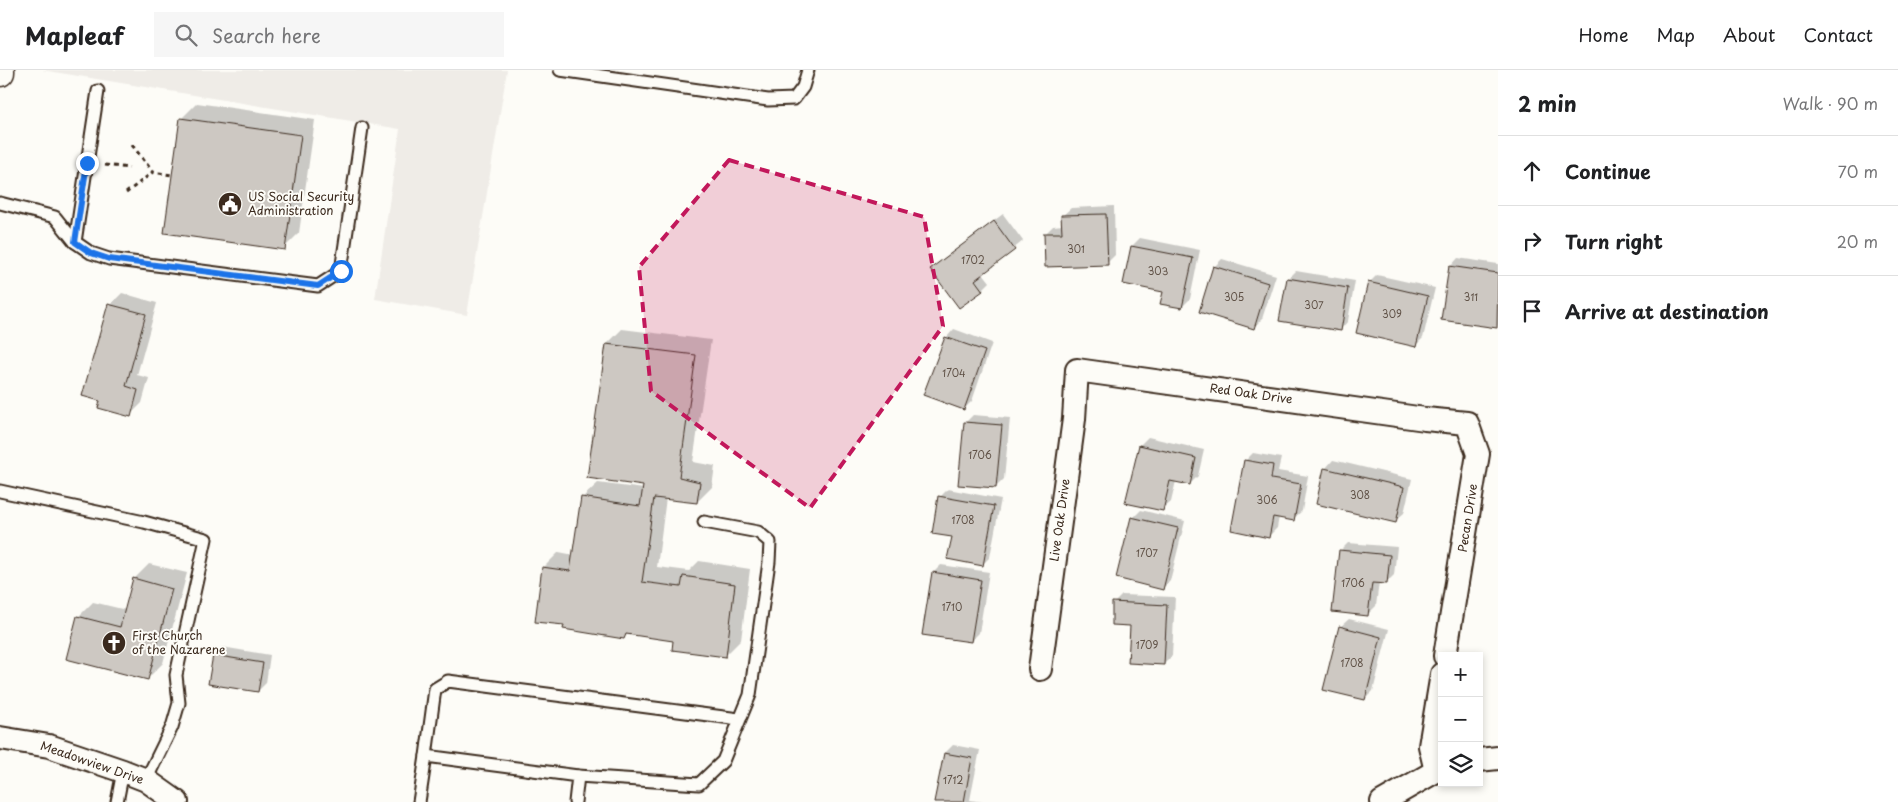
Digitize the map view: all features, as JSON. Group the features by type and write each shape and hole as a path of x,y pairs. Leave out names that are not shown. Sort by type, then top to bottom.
{"street":[{"name":"Red Oak Drive","path":"1078,370 1425,419"},
{"name":"Live Oak Drive","path":"1040,669 1074,419 1078,370"},
{"name":"Pecan Drive","path":"1425,419 1467,423 1478,454 1446,652"},
{"path":"1438,697 1430,746 1438,767"},
{"name":"Meadowview Drive","path":"0,738 49,746 123,771 146,780 177,802"},
{"path":"1483,760 1498,758"},
{"path":"1382,802 1438,771"}],"lane":[{"path":"560,70 768,100 794,99 803,87 808,70"},
{"path":"75,242 98,91"},
{"path":"0,203 56,217 75,242 91,253 109,259 318,286 341,271 362,128"},
{"path":"0,491 144,522 206,539 176,675 179,703 172,727 146,780"},
{"path":"426,756 578,776 699,784 722,761 750,695 769,562 770,542 758,532 704,522"},
{"path":"419,802 435,690 448,681 740,720"},
{"path":"117,802 123,771"},
{"path":"575,802 578,776"}],"path":[{"path":"132,145 153,172 172,175"},
{"path":"87,163 129,168"},
{"path":"126,192 153,172"}],"highlighted area":[{"path":"729,160 924,217 943,326 810,508 651,391 639,267"}],"shaded area":[{"path":"42,70 507,70 467,315 375,299 400,129"}],"building":[{"name":"US Social Security Administration","path":"180,118 301,135 285,250 164,233"},
{"path":"1106,214 1108,265 1045,267 1044,233 1062,233 1061,215"},
{"path":"994,221 1015,250 975,280 983,291 959,308 930,269"},
{"path":"1131,246 1193,258 1182,308 1160,304 1163,292 1123,284"},
{"path":"1213,266 1268,283 1254,329 1199,312"},
{"path":"1449,266 1498,273 1497,328 1441,320"},
{"path":"1287,278 1348,288 1341,331 1279,321"},
{"path":"1368,282 1428,296 1416,347 1356,333"},
{"path":"108,304 146,314 126,386 138,390 131,417 98,408 100,401 82,396"},
{"path":"945,337 985,351 964,410 923,395"},
{"path":"606,344 696,355 679,477 700,482 697,503 654,498 642,582 681,587 683,576 735,584 726,657 672,650 673,641 626,634 624,639 563,629 564,625 535,622 542,567 570,571 581,497 640,506 643,486 587,478"},
{"path":"964,422 1002,425 996,488 958,485"},
{"path":"1139,445 1196,458 1190,485 1170,481 1163,511 1125,503"},
{"path":"1244,460 1273,465 1271,479 1301,484 1294,521 1273,517 1269,538 1231,530"},
{"path":"1324,468 1404,487 1396,523 1316,504"},
{"path":"938,496 994,506 983,566 947,559 952,537 932,534"},
{"path":"1131,517 1178,528 1163,590 1116,578"},
{"path":"1339,550 1390,555 1387,584 1372,583 1368,616 1332,612"},
{"path":"932,572 981,580 971,642 922,635"},
{"name":"First Church of the Nazarene","path":"133,578 172,589 148,680 66,659 77,616 120,627"},
{"path":"1112,602 1167,605 1164,665 1128,663 1130,626 1112,625"},
{"path":"1339,626 1381,637 1365,700 1323,690"},
{"path":"213,655 263,663 258,692 208,684"},
{"path":"944,753 972,758 964,802 934,802"}],"place":[{"name":"US Social Security Administration","path":"230,204"},
{"name":"First Church of the Nazarene","path":"114,643"}],"route":[{"path":"87,163 75,242 91,253 109,259 318,286 341,271"}]}
